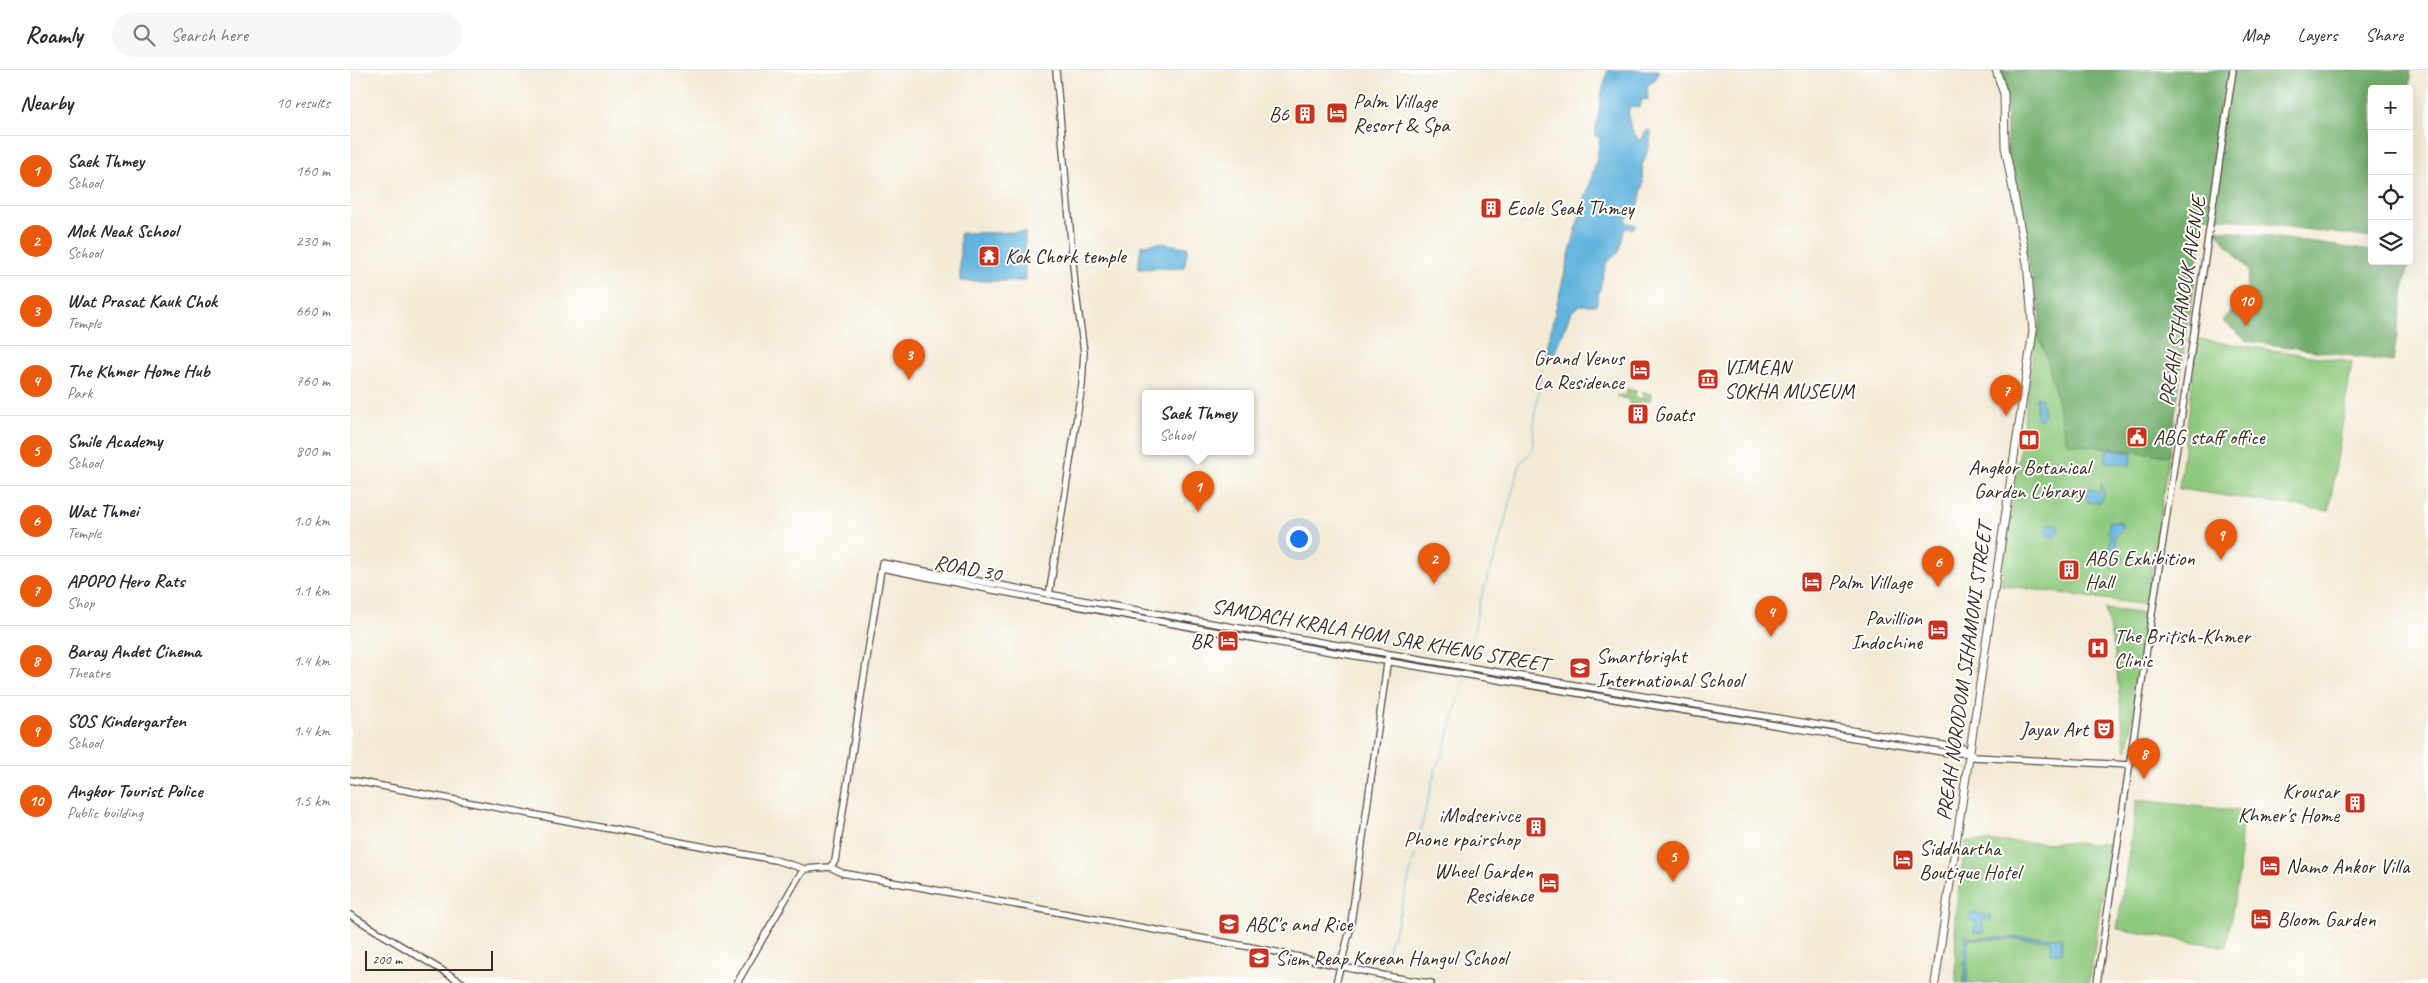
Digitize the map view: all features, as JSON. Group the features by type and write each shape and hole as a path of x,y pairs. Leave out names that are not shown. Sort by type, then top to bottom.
{"main road":[{"name":"PREAH NORODOM SIHAMONI STREET","path":"1935,983 2033,331 2027,263 2005,147 2004,94 1996,70"}],"street":[{"path":"1049,596 1082,385 1084,352 1056,70"},
{"name":"PREAH SIHANOUK AVENUE","path":"2097,983 2233,70"},
{"name":"ROAD 30","path":"830,868 836,856 882,565 1049,596"},
{"name":"SAMDACH KRALA HOM SAR KHENG STREET","path":"1049,596 1740,713 1955,746 1963,748 1974,757 2130,765"},
{"name":"SAMDACH KRALA HOM SAR KHENG STREET","path":"1049,596 1388,661 1813,732 1956,754 1970,753"},
{"path":"1336,983 1350,930 1389,654"},
{"path":"350,780 775,860 805,869 830,868 842,873 1254,948 1386,977 1431,983"},
{"path":"737,983 790,891 805,869"},
{"path":"350,914 464,983"}],"green space":[{"path":"1996,70 2411,70 2409,85 2368,85 2368,237 2204,216 2169,456 2067,443 2048,362 2038,333 2041,317 2008,171 2006,106"},
{"path":"2214,229 2368,250 2368,265 2407,265 2393,362 2247,341 2223,321 2246,293 2249,271"},
{"path":"2030,264 2193,286 2147,605 2001,585 2036,334 2041,317"},
{"path":"2198,339 2352,362 2329,511 2179,489"},
{"path":"1627,389 1636,391 1635,398 1642,399 1643,392 1651,394 1650,401 1640,401 1639,408 1629,406 1634,403 1628,402 1629,399 1616,397 1619,395 1626,396"},
{"path":"2105,609 2149,614 2128,750 2125,749 2115,654"},
{"path":"2137,800 2242,811 2239,873 2226,947 2117,929"},
{"path":"1966,841 2110,844 2089,983 1956,983 1955,914"}],"water":[{"path":"1608,70 1659,70 1655,81 1647,85 1648,100 1643,99 1639,108 1630,107 1628,115 1635,135 1641,141 1646,130 1651,131 1650,144 1642,166 1643,183 1638,209 1626,219 1626,222 1636,225 1633,229 1625,228 1618,253 1606,263 1596,305 1580,305 1571,312 1556,352 1545,353 1578,221 1596,161 1600,137 1595,136 1601,96"},
{"path":"1025,232 1025,281 960,281 960,233"},
{"path":"1160,243 1188,247 1184,268 1138,269 1141,245"},
{"path":"2036,397 2041,398 2044,414 2041,420 2037,418"},
{"path":"2107,449 2132,453 2130,465 2105,462"},
{"path":"2101,483 2104,491 2102,499 2098,503 2088,502 2086,489 2091,488 2097,493 2101,490"},
{"path":"2110,521 2120,522 2124,528 2115,536 2117,555 2125,558 2117,558 2112,569 2111,536 2108,531"},
{"path":"2049,523 2055,523 2059,530 2055,537 2049,537 2045,533 2045,527"},
{"path":"1974,913 1991,916 1991,920 1983,920 1981,923 1983,924 1983,933 1974,932 1976,922 1970,920 1970,915"},
{"path":"1965,936 1973,938 2062,937 2062,953 2051,953 2051,940 1968,939 1967,983 1964,983"}],"waterway":[{"path":"1543,362 1548,351"},
{"path":"1469,660 1479,603 1496,554 1520,463 1532,452 1535,413 1542,369"},
{"path":"1416,848 1437,764 1442,757 1465,678"},
{"path":"1383,972 1415,855"},
{"path":"1381,983 1383,976"}],"place":[{"name":"Palm Village Resort & Spa","path":"1337,113"},
{"name":"B6","path":"1305,114"},
{"name":"Ecole Seak Thmey","path":"1491,208"},
{"name":"Kok Chork temple","path":"989,256"},
{"name":"Angkor Tourist Police","path":"2246,326"},
{"name":"Grand Venus La Residence","path":"1640,370"},
{"name":"VIMEAN SOKHA MUSEUM","path":"1708,379"},
{"name":"Wat Prasat Kauk Chok","path":"909,380"},
{"name":"Goats","path":"1638,414"},
{"name":"APOPO Hero Rats","path":"2006,416"},
{"name":"ABG staff office","path":"2137,437"},
{"name":"Angkor Botanical Garden Library","path":"2029,440"},
{"name":"Saek Thmey","path":"1198,512"},
{"name":"SOS Kindergarten","path":"2221,560"},
{"name":"ABG Exhibition Hall","path":"2069,570"},
{"name":"Palm Village","path":"1812,582"},
{"name":"Mok Neak School","path":"1434,584"},
{"name":"Wat Thmei","path":"1938,587"},
{"name":"Pavillion Indochine","path":"1938,630"},
{"name":"The Khmer Home Hub","path":"1771,637"},
{"name":"BR","path":"1228,641"},
{"name":"The British-Khmer Clinic","path":"2098,648"},
{"name":"Smartbright International School","path":"1580,668"},
{"name":"Jayav Art","path":"2104,729"},
{"name":"Baray Andet Cinema","path":"2144,779"},
{"name":"Krousar Khmer's Home","path":"2355,803"},
{"name":"iModserivce Phone rpairshop","path":"1536,827"},
{"name":"Siddhartha Boutique Hotel","path":"1903,860"},
{"name":"Namo Ankor Villa","path":"2270,866"},
{"name":"Smile Academy","path":"1673,882"},
{"name":"Wheel Garden Residence","path":"1549,883"},
{"name":"Bloom Garden","path":"2261,919"},
{"name":"ABC's and Rice","path":"1229,924"},
{"name":"Siem Reap Korean Hangul School","path":"1259,958"}]}
